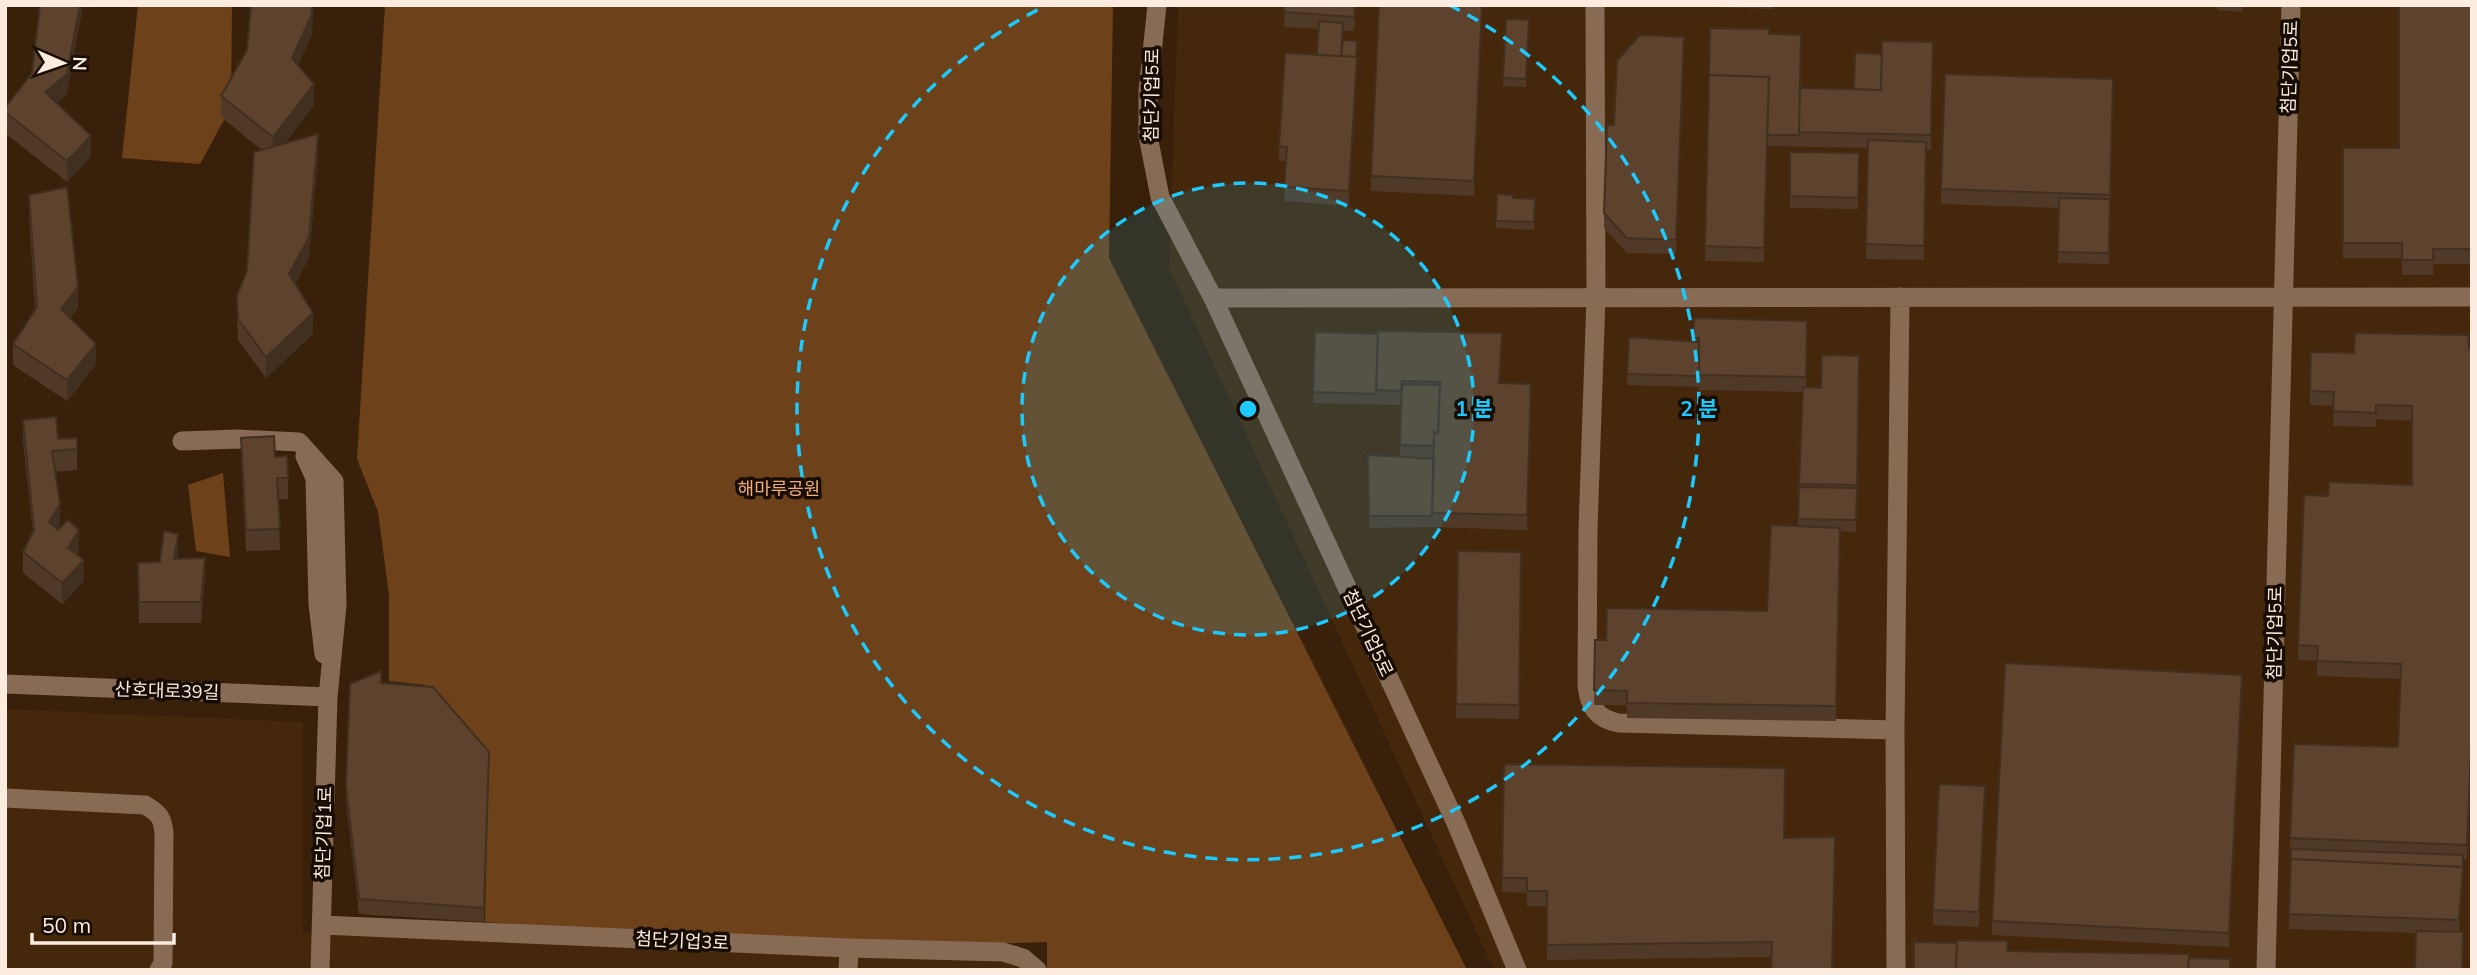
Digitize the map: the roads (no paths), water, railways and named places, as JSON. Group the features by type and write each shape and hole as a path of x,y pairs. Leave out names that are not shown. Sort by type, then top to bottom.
{"street":[{"name":"첨단기업5로","path":"1157,5 1148,91 1149,136 1160,197 1213,298 1456,823 1517,970"},
{"path":"1595,5 1596,298 1588,529 1587,659 1588,694 1595,712 1606,720 1634,724 1895,730"},
{"name":"첨단기업5로","path":"2266,970 2291,5"},
{"path":"1896,970 1895,730 1900,297"},
{"path":"1213,298 2472,297"},
{"name":"첨단기업1로","path":"182,442 237,439 299,442 334,481 327,604 328,697 320,970"},
{"name":"산호대로39길","path":"5,684 328,697"},
{"path":"5,797 145,805 156,811 163,820 164,834 163,963 159,970"},
{"name":"첨단기업3로","path":"322,925 849,948 1003,952 1023,958 1037,970"},
{"path":"848,970 849,948"}],"park label":[{"name":"해마루공원","path":"779,489"}]}
